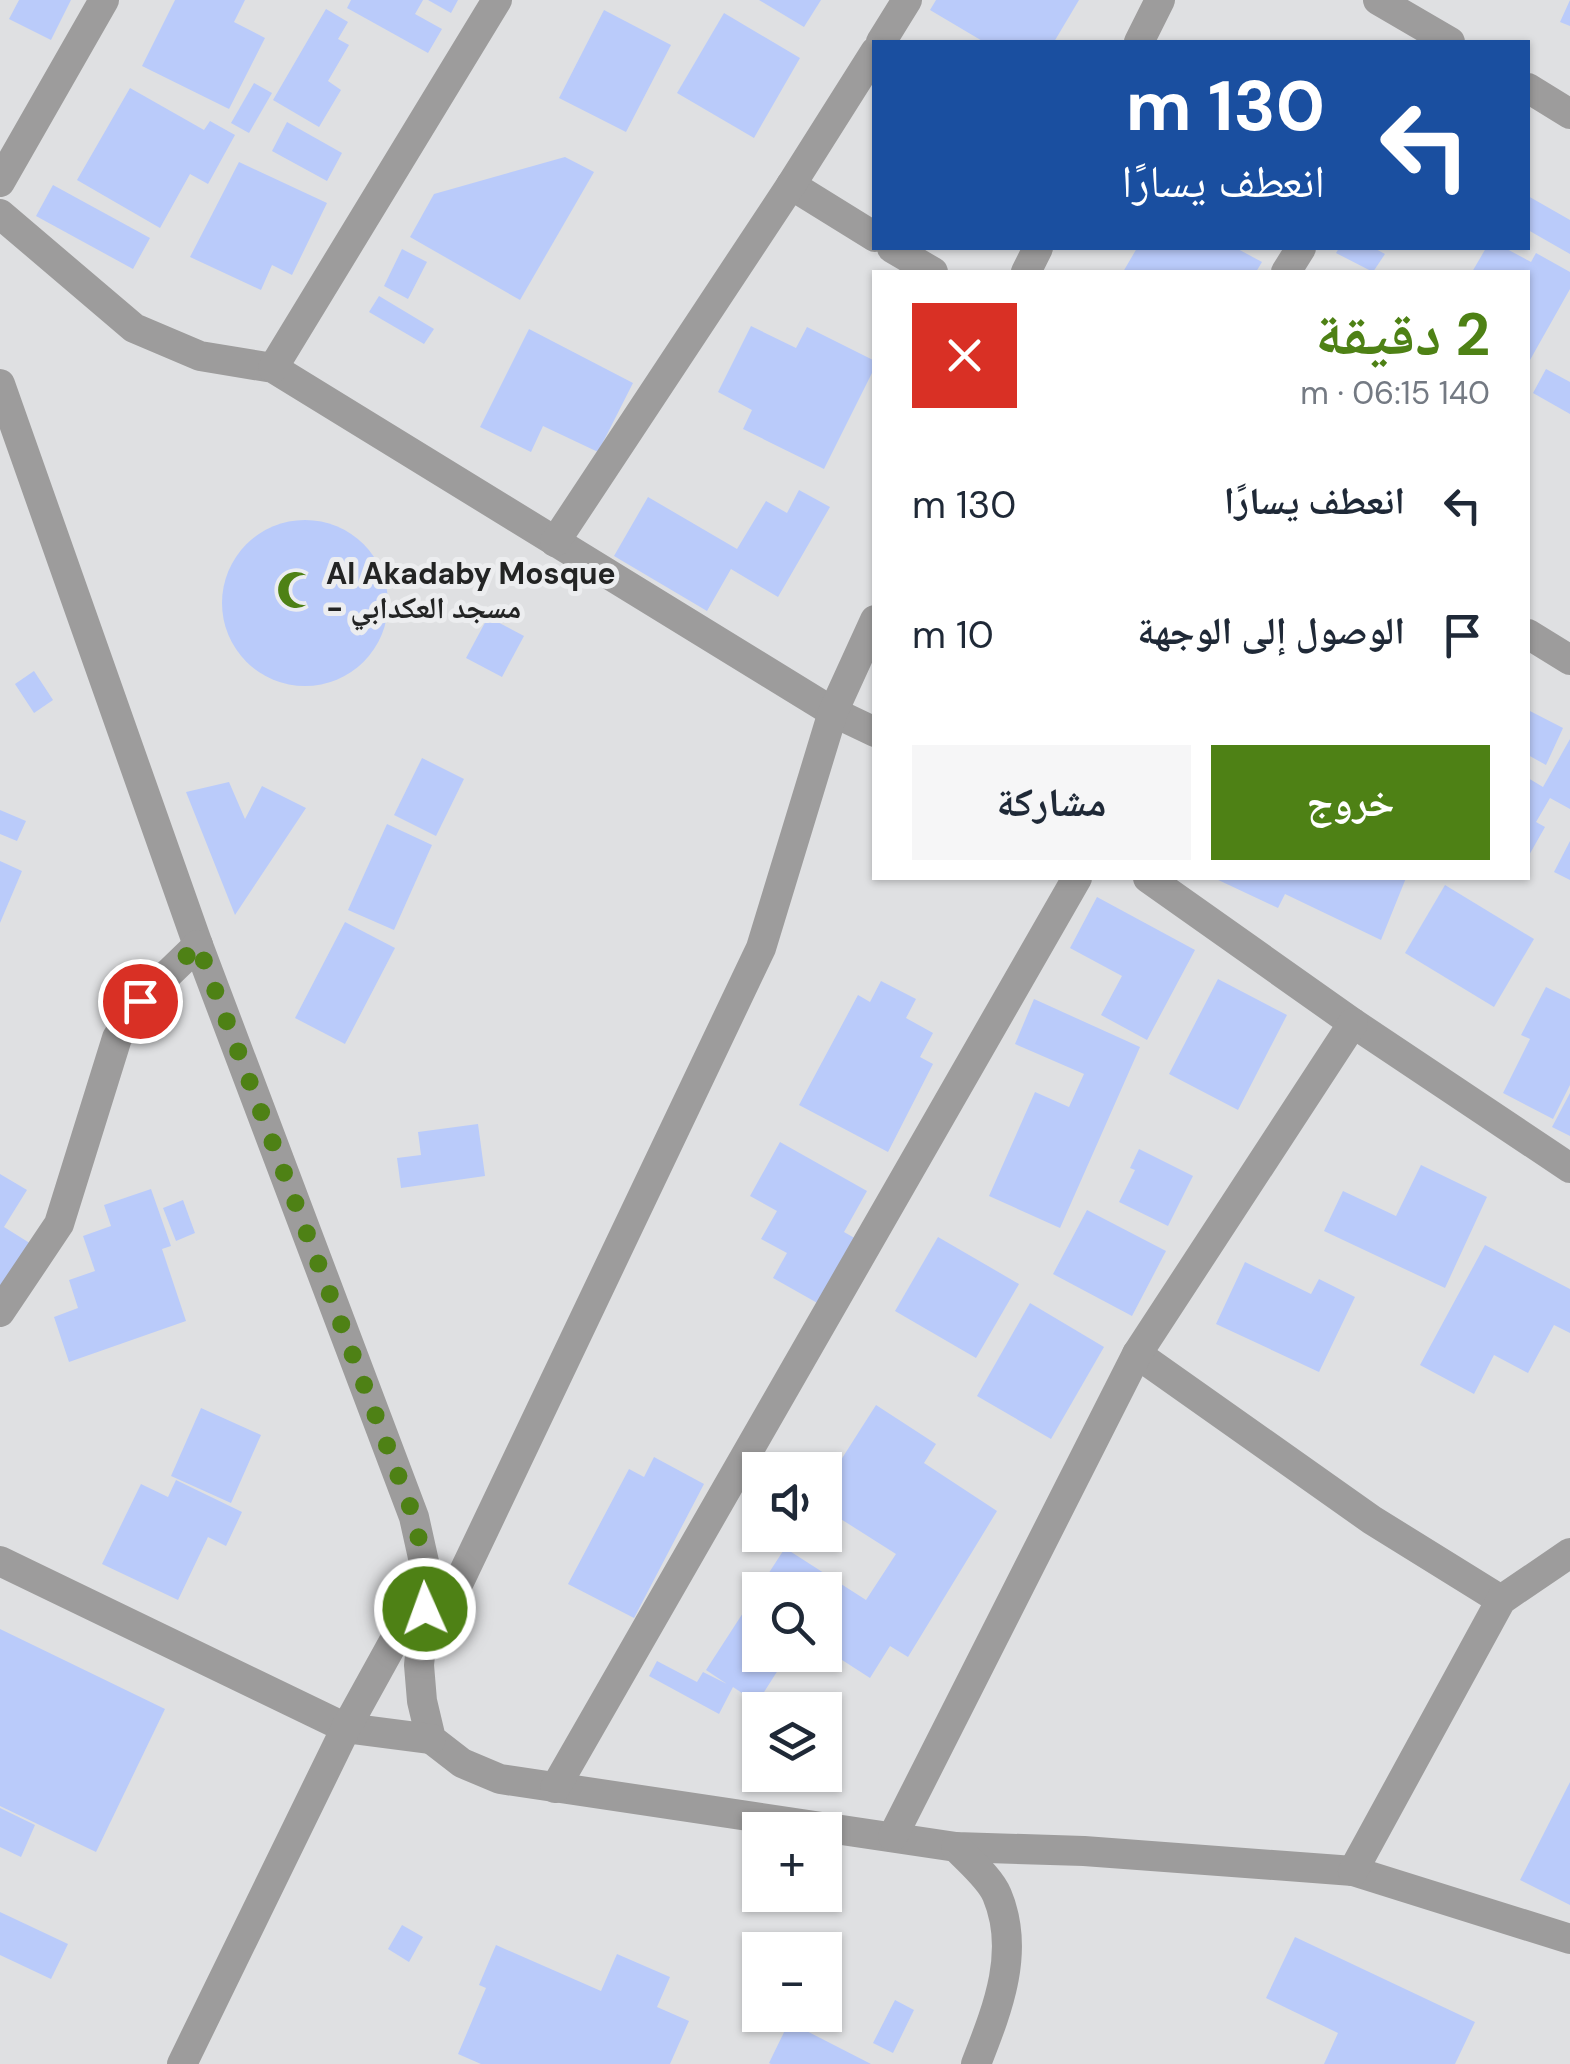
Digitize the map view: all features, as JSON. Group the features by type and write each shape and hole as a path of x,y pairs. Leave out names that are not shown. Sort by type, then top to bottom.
{"street":[{"path":"0,182 104,0"},
{"path":"273,368 497,0"},
{"path":"882,40 908,0"},
{"path":"1141,40 1160,0"},
{"path":"1378,0 1435,39"},
{"path":"556,542 872,57"},
{"path":"1530,89 1570,114"},
{"path":"791,185 872,235"},
{"path":"0,214 134,328 200,356 273,368 833,712 872,731"},
{"path":"895,250 930,270"},
{"path":"0,384 198,945 414,1517 428,1580 419,1666 422,1701 432,1738"},
{"path":"0,449 14,420"},
{"path":"419,1666 761,948 833,712 872,627"},
{"path":"1530,635 1570,660"},
{"path":"555,1788 1076,880"},
{"path":"1151,880 1352,1022 1570,1168"},
{"path":"0,1312 59,1224 117,1038 140,1001 198,945"},
{"path":"893,1836 1138,1354 1352,1022"},
{"path":"1138,1354 1372,1520 1501,1600"},
{"path":"1353,1871 1501,1600 1570,1553"},
{"path":"0,1561 346,1728 432,1738 462,1763 500,1778 956,1847 1084,1851 1353,1871 1570,1939"},
{"path":"182,2064 346,1728 428,1580"},
{"path":"956,1847 996,1892 1008,1935 1001,1999 976,2064"}],"building":[{"path":"19,0 71,0 51,40 9,19"},
{"path":"175,0 245,0 234,22 265,38 229,109 142,66"},
{"path":"351,0 423,0 415,14 442,29 428,53 347,8"},
{"path":"428,0 458,0 451,13"},
{"path":"759,0 821,0 804,27"},
{"path":"936,0 1079,0 1055,40 981,40 930,10"},
{"path":"1570,0 1570,26 1560,22"},
{"path":"326,9 348,22 338,39 349,45 328,81 341,90 319,127 273,100"},
{"path":"604,10 671,45 626,132 559,98"},
{"path":"724,13 800,58 754,138 677,93"},
{"path":"254,83 272,93 249,133 231,123"},
{"path":"130,88 204,130 210,121 235,135 208,184 190,174 160,228 77,180"},
{"path":"287,122 342,153 327,181 272,151"},
{"path":"565,157 594,172 520,300 410,237 434,194"},
{"path":"239,162 327,203 292,275 272,265 261,290 190,257"},
{"path":"53,185 150,238 133,269 36,216"},
{"path":"1530,197 1570,220 1570,254 1530,231"},
{"path":"402,249 427,262 408,299 384,286"},
{"path":"1136,250 1240,250 1262,262 1257,270 1124,270"},
{"path":"1378,250 1385,254 1374,270 1369,270 1336,253"},
{"path":"1485,250 1509,250 1531,262 1536,253 1570,272 1570,289 1530,360 1530,270 1473,270"},
{"path":"379,296 434,329 424,344 369,312"},
{"path":"751,326 796,348 807,327 872,360 872,373 824,469 743,429 752,410 718,392"},
{"path":"529,329 633,383 598,452 543,426 531,452 480,427"},
{"path":"1546,369 1570,382 1570,414 1533,393"},
{"path":"799,490 830,507 778,597 731,569 707,611 614,556 648,497 737,549 766,501 787,513"},
{"path":"305,520 337,526 364,544 382,571 388,603 382,635 364,662 337,680 305,686 273,680 246,662 228,635 222,603 228,571 246,544 273,526"},
{"path":"488,617 524,636 502,677 466,658"},
{"path":"34,671 53,700 34,713 15,684"},
{"path":"1530,711 1563,728 1546,765 1530,756"},
{"path":"1570,739 1570,809 1550,798 1536,822 1545,827 1530,853 1530,779 1543,787"},
{"path":"422,758 464,779 436,836 394,815"},
{"path":"229,782 245,819 262,786 306,808 235,915 186,792"},
{"path":"0,810 26,821 17,841 0,834"},
{"path":"387,824 432,845 394,930 348,910"},
{"path":"1570,841 1570,880 1554,872"},
{"path":"0,861 22,871 0,923"},
{"path":"1218,880 1405,880 1381,940 1285,894 1278,908"},
{"path":"1445,885 1534,939 1494,1007 1405,953"},
{"path":"1097,897 1195,950 1147,1040 1101,1015 1122,976 1070,948"},
{"path":"345,922 395,948 345,1044 295,1018"},
{"path":"1218,979 1287,1015 1238,1110 1169,1074"},
{"path":"881,981 916,999 906,1018 933,1033 920,1057 933,1064 888,1152 799,1105 858,995 870,1002"},
{"path":"1546,987 1570,999 1570,1085 1553,1119 1503,1093 1530,1039 1521,1035"},
{"path":"1034,999 1140,1047 1060,1228 989,1196 1035,1092 1069,1107 1084,1074 1015,1044"},
{"path":"1570,1093 1570,1136 1552,1127"},
{"path":"478,1124 485,1176 401,1188 397,1158 421,1155 418,1132"},
{"path":"780,1142 867,1191 844,1232 865,1244 828,1309 773,1278 787,1253 761,1239 777,1211 750,1196"},
{"path":"1139,1149 1193,1176 1168,1226 1119,1202 1135,1170 1130,1168"},
{"path":"1421,1165 1487,1197 1445,1288 1324,1231 1343,1191 1396,1216"},
{"path":"0,1174 27,1190 4,1227 36,1247 0,1300"},
{"path":"151,1189 171,1246 162,1249 186,1321 69,1362 54,1317 78,1308 69,1280 95,1271 83,1236 111,1226 104,1205"},
{"path":"183,1200 195,1233 176,1241 163,1208"},
{"path":"1087,1210 1166,1251 1132,1316 1053,1274"},
{"path":"938,1237 1019,1284 976,1358 895,1311"},
{"path":"1485,1245 1570,1289 1570,1333 1554,1325 1528,1373 1494,1355 1474,1394 1420,1365"},
{"path":"1245,1262 1311,1294 1319,1279 1355,1297 1319,1372 1216,1324"},
{"path":"1030,1303 1104,1347 1051,1439 977,1396"},
{"path":"876,1405 936,1444 924,1463 997,1511 908,1657 890,1646 870,1678 842,1660 842,1585 866,1600 896,1554 842,1520 842,1458"},
{"path":"201,1408 261,1435 231,1503 171,1476"},
{"path":"654,1457 704,1484 634,1618 568,1584 629,1469 644,1477"},
{"path":"176,1480 242,1512 226,1546 208,1537 178,1600 102,1564 141,1484 168,1497"},
{"path":"782,1552 791,1552 822,1572 769,1572"},
{"path":"742,1614 742,1672 777,1672 764,1692 742,1693 733,1687 719,1714 649,1676 657,1661 697,1682 703,1672 727,1684 706,1670"},
{"path":"0,1629 165,1709 96,1852 0,1806"},
{"path":"1570,1782 1570,1905 1520,1880"},
{"path":"0,1808 35,1825 21,1857 0,1847"},
{"path":"0,1912 68,1944 51,1979 0,1955"},
{"path":"402,1925 423,1937 409,1962 388,1949"},
{"path":"1295,1937 1475,2022 1455,2064 1324,2064 1338,2033 1266,1998"},
{"path":"496,1945 601,1991 617,1954 670,1977 657,2007 689,2021 670,2064 481,2064 458,2054 486,1988 479,1985"},
{"path":"895,2000 914,2010 893,2053 873,2043"},
{"path":"784,2032 809,2032 871,2064 771,2064"}],"place":[{"name":"Al Akadaby Mosque - مسجد العكدابي","path":"296,590"}],"route":[{"path":"140,1001 198,945 414,1517 428,1580 425,1609"}]}
